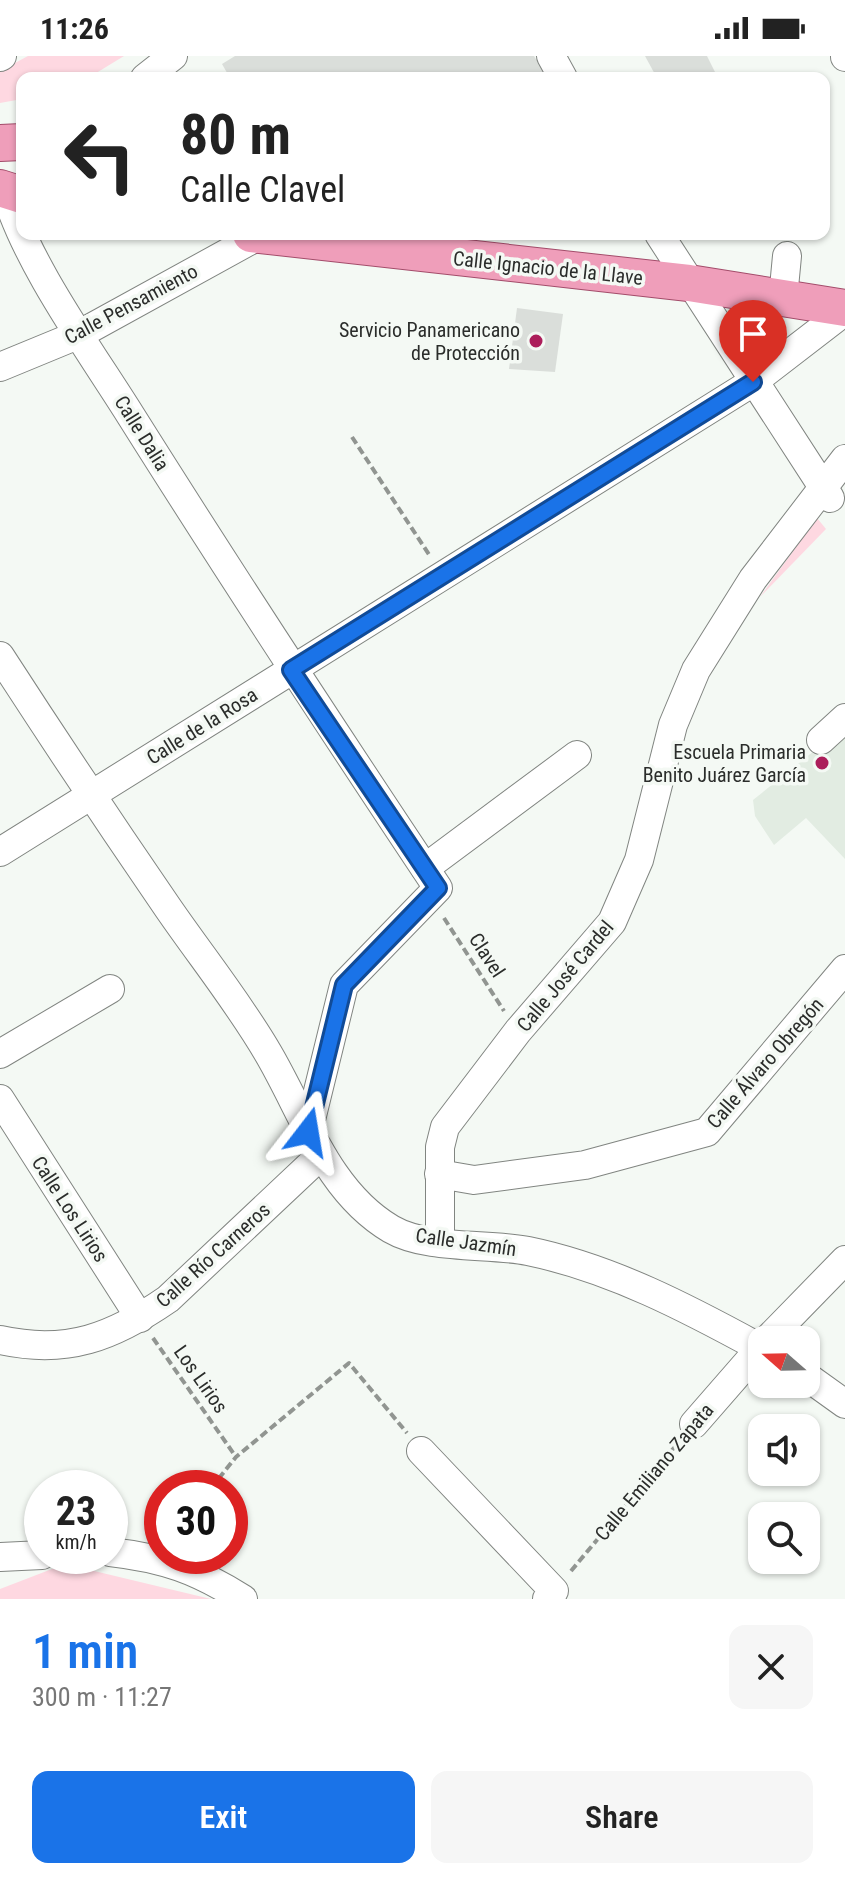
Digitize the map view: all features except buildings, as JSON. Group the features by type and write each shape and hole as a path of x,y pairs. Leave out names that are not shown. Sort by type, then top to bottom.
{"main road":[{"name":"Calle Ignacio de la Llave","path":"301,240 689,283 845,309"}],"street":[{"path":"153,72 173,56"},
{"path":"8,195 16,169"},
{"name":"Calle Dalia","path":"31,240 80,334 291,670 431,884"},
{"name":"Calle Pensamiento","path":"0,367 80,334 247,240"},
{"path":"663,240 826,493"},
{"path":"783,298 787,256"},
{"name":"Calle de la Rosa","path":"0,852 753,382 845,309"},
{"name":"Calle José Cardel","path":"440,1242 439,1174 445,1127 518,1031 612,922 639,860 673,725 696,670 753,579 826,493 845,459"},
{"name":"Calle Jazmín","path":"0,656 91,797 268,1052 315,1144 366,1212 395,1231 440,1242 527,1251 588,1268 649,1291 748,1339"},
{"path":"821,740 845,718"},
{"path":"315,1144 344,985 431,884 577,755"},
{"name":"Calle Álvaro Obregón","path":"439,1174 474,1180 585,1165 707,1132 845,969"},
{"path":"0,1054 110,989"},
{"name":"Calle Los Lirios","path":"0,1099 140,1318"},
{"name":"Calle Río Carneros","path":"0,1340 61,1347 140,1318 168,1299 315,1144"},
{"name":"Calle Emiliano Zapata","path":"782,1326 845,1260"},
{"name":"Calle Emiliano Zapata","path":"694,1424 748,1363"},
{"path":"820,1386 845,1404"},
{"path":"421,1451 550,1595"},
{"path":"128,1554 155,1557 204,1574 243,1599"},
{"path":"0,1557 24,1556"}],"path":[{"path":"352,437 443,575"},
{"name":"Clavel","path":"431,884 518,1031"},
{"name":"Los Lirios","path":"140,1318 236,1457"},
{"path":"226,1470 236,1457 349,1363 421,1451"},
{"name":"Calle Emiliano Zapata","path":"550,1595 694,1424"}],"shaded area":[{"path":"28,56 124,56 98,72 16,72 16,100 0,103 0,71"},
{"path":"817,518 826,529 760,597"},
{"name":"Escuela Primaria Benito Juárez García","path":"845,726 845,859 806,818 774,845 755,816 753,800"},
{"path":"39,1574 107,1574 211,1599 0,1599 0,1589"}],"place":[{"name":"Servicio Panamericano de Protección","path":"536,341"},
{"name":"Escuela Primaria Benito Juárez García","path":"822,763"}],"route":[{"path":"308,1132 344,985 438,888 291,670 753,382"}]}
